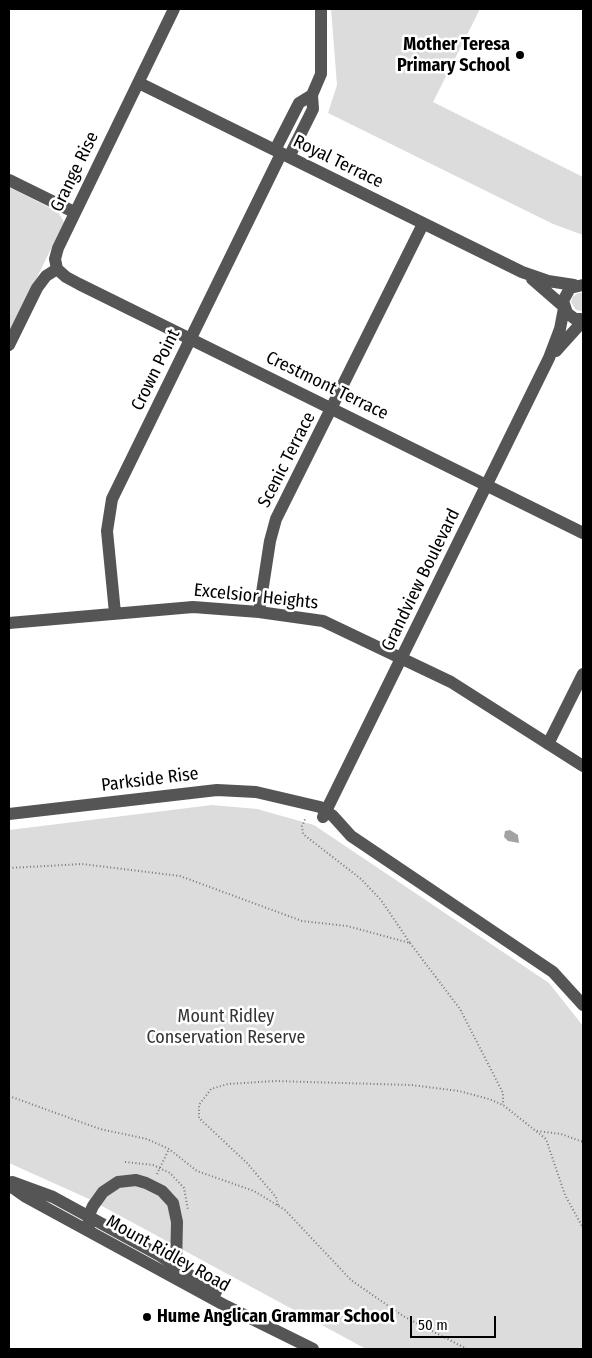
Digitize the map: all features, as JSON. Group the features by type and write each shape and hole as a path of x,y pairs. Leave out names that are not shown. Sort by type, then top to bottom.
{"street":[{"name":"Grange Rise","path":"57,269 56,254 74,212 174,9"},
{"name":"Crown Point","path":"115,613 107,531 112,499 282,154 313,108 312,95 321,74 321,9"},
{"name":"Royal Terrace","path":"138,83 522,272 548,281 580,283"},
{"path":"9,180 74,212"},
{"name":"Scenic Terrace","path":"259,612 272,530 423,224"},
{"path":"9,345 36,288 46,276 57,269"},
{"name":"Crestmont Terrace","path":"57,269 66,277 583,533"},
{"name":"Royal Terrace","path":"522,272 564,307 570,316 583,320"},
{"name":"Grandview Boulevard","path":"325,814 549,358 560,330 566,291 580,283"},
{"name":"Grandview Boulevard","path":"549,358 583,320"},
{"name":"Excelsior Heights","path":"9,623 193,607 259,612 323,621 451,682 583,766"},
{"path":"548,744 583,674"},
{"name":"Parkside Rise","path":"9,814 217,790 256,792 295,803 325,814 336,829 351,836 553,972 583,1005"},
{"name":"Parkside Rise","path":"295,803 308,812 325,814"},
{"path":"93,1233 88,1217 92,1206 103,1192 118,1182 136,1180 162,1191 173,1204 177,1222 176,1266"},
{"path":"9,1183 53,1198 88,1217 176,1266 266,1325"},
{"name":"Mount Ridley Road","path":"9,1183 93,1233 226,1306 313,1349"}],"path":[{"path":"308,812 302,826 303,834 361,879 381,900 464,1016 503,1093 503,1105"},
{"path":"9,868 82,864 180,876 302,921 347,926 410,943"},
{"path":"278,1204 276,1197 247,1163 199,1118 199,1105 211,1089 228,1084 275,1081 412,1085 459,1091 490,1099 503,1105 537,1130 551,1149 565,1195 583,1228"},
{"path":"9,1096 100,1129 147,1139 169,1149 197,1171 237,1184 278,1204 351,1280 403,1316 468,1349"},
{"path":"537,1130 561,1134 583,1142"},
{"path":"154,1179 169,1149"}],"green space":[{"path":"331,9 480,9 433,102 583,177 583,235 553,224 328,113 337,85"},
{"path":"9,187 58,212 64,222 9,335"},
{"path":"583,293 582,311 576,310 571,302 573,296"},
{"name":"Mount Ridley Conservation Reserve","path":"212,805 257,809 314,825 549,983 583,1026 583,1349 366,1349 89,1199 9,1163 9,830"}],"shaded area":[{"path":"510,830 518,835 519,843 508,841 504,837 505,831"}],"place":[{"name":"Mother Teresa Primary School","path":"520,55"},
{"name":"Hume Anglican Grammar School","path":"147,1317"}]}
